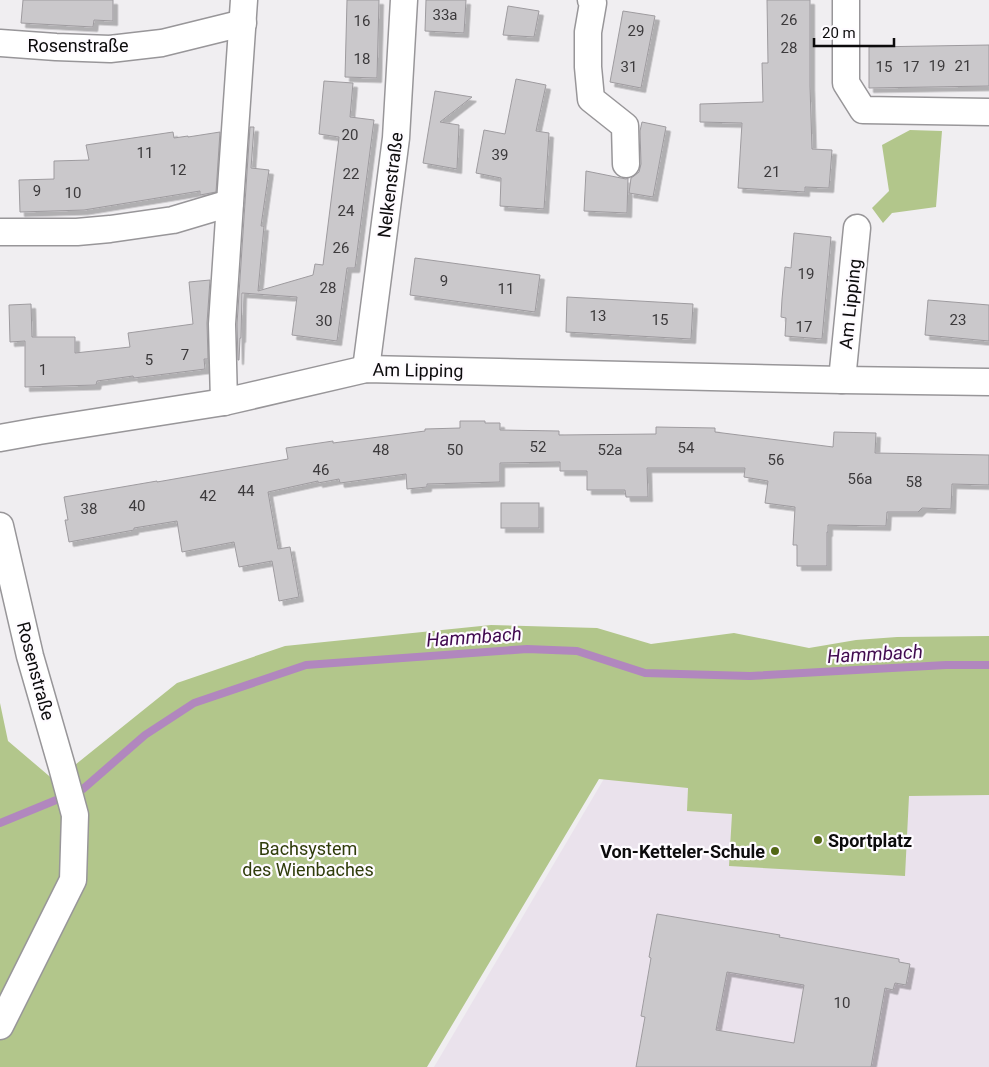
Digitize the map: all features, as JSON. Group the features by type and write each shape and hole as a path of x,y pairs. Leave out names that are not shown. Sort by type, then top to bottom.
{"street":[{"name":"Nelkenstraße","path":"366,369 396,138 404,0"},
{"path":"591,0 593,3 588,32 588,67 591,99 625,126 626,164"},
{"path":"846,0 846,83 863,110 989,112"},
{"name":"Rosenstraße","path":"0,43 110,49 162,43 244,11 222,324 224,402"},
{"path":"0,232 77,232 110,229 173,220 230,203"},
{"name":"Am Lipping","path":"842,380 857,228"},
{"name":"Am Lipping","path":"0,438 224,402 366,369 989,382"},
{"name":"Rosenstraße","path":"0,526 30,656 75,815 73,880 0,1026"}],"shaded area":[{"name":"Von-Ketteler-Schule","path":"651,699 989,700 989,1067 434,1067"}],"green space":[{"path":"910,130 942,131 936,207 892,213 883,223 872,208 889,191 882,145"},
{"name":"Bachsystem des Wienbaches","path":"491,625 597,628 651,644 734,633 809,648 856,640 897,637 989,636 989,795 909,796 905,876 729,866 732,814 687,811 688,788 599,779 427,1067 0,1067 0,703 8,741 55,781 177,683 285,646"}],"building":[{"path":"23,0 113,0 113,21 94,20 93,27 21,23"},
{"path":"347,0 379,0 377,78 345,77"},
{"path":"426,0 466,0 464,33 425,31"},
{"path":"767,0 810,0 812,149 832,150 829,188 805,187 805,192 738,188 742,123 700,122 700,104 763,102 762,63 768,63"},
{"path":"508,6 539,11 534,37 503,35"},
{"path":"623,11 655,16 641,88 610,82"},
{"path":"989,45 989,86 869,88 869,47"},
{"path":"516,79 546,85 536,131 549,133 544,209 500,206 501,178 476,173 484,130 505,134"},
{"path":"324,81 353,83 350,117 374,120 355,268 347,268 337,341 292,335 297,297 242,293 241,338 238,360 237,324 250,127 254,127 251,168 269,170 261,226 264,226 258,291 313,275 315,264 323,265 339,137 319,134"},
{"path":"435,91 472,97 440,122 459,125 457,169 423,163"},
{"path":"642,122 666,127 653,197 629,193 631,178 639,172 641,164 640,131"},
{"path":"173,132 174,138 220,132 216,192 200,195 200,191 84,210 20,212 19,180 54,179 54,161 89,160 86,145"},
{"path":"586,171 628,178 627,213 584,211"},
{"path":"794,233 831,237 822,339 785,336 786,318 781,317 782,299 785,267 791,268"},
{"path":"415,258 540,275 535,312 410,295"},
{"path":"210,280 207,323 208,359 204,359 205,369 97,381 96,385 25,387 25,341 10,342 9,305 31,304 32,337 75,337 75,353 130,347 128,333 193,324 189,282"},
{"path":"567,297 693,304 691,339 566,332"},
{"path":"928,300 989,305 989,341 925,335"},
{"path":"460,421 500,423 500,430 559,431 559,435 656,434 656,427 715,428 715,432 833,447 834,432 876,433 875,453 989,455 989,485 952,484 951,509 922,508 918,512 887,512 886,526 828,525 827,566 797,566 797,545 793,545 795,507 765,503 768,481 744,477 745,468 647,468 648,497 626,497 625,490 587,490 587,471 560,471 560,462 500,463 500,482 427,484 427,487 407,489 406,474 340,483 339,479 318,483 318,481 268,492 278,549 290,547 299,597 279,601 272,561 239,567 234,542 182,552 177,521 69,542 65,520 68,520 64,497 288,459 286,448 425,431 425,429 460,428"},
{"path":"501,503 539,503 539,528 501,528"},
{"name":"Von-Ketteler-Schule","path":"657,914 780,935 779,937 899,959 899,962 910,964 906,985 895,983 893,990 885,988 871,1067 636,1067 645,1017 641,1016 651,958 649,957","holes":["727,972 804,985 794,1043 716,1030"]}],"waterway":[{"name":"Hammbach","path":"0,823 83,789 145,735 194,703 306,665 527,649 577,651 645,673 750,676 946,665 989,665"}],"place":[{"name":"Sportplatz","path":"818,840"},
{"name":"Von-Ketteler-Schule","path":"775,851"}]}
